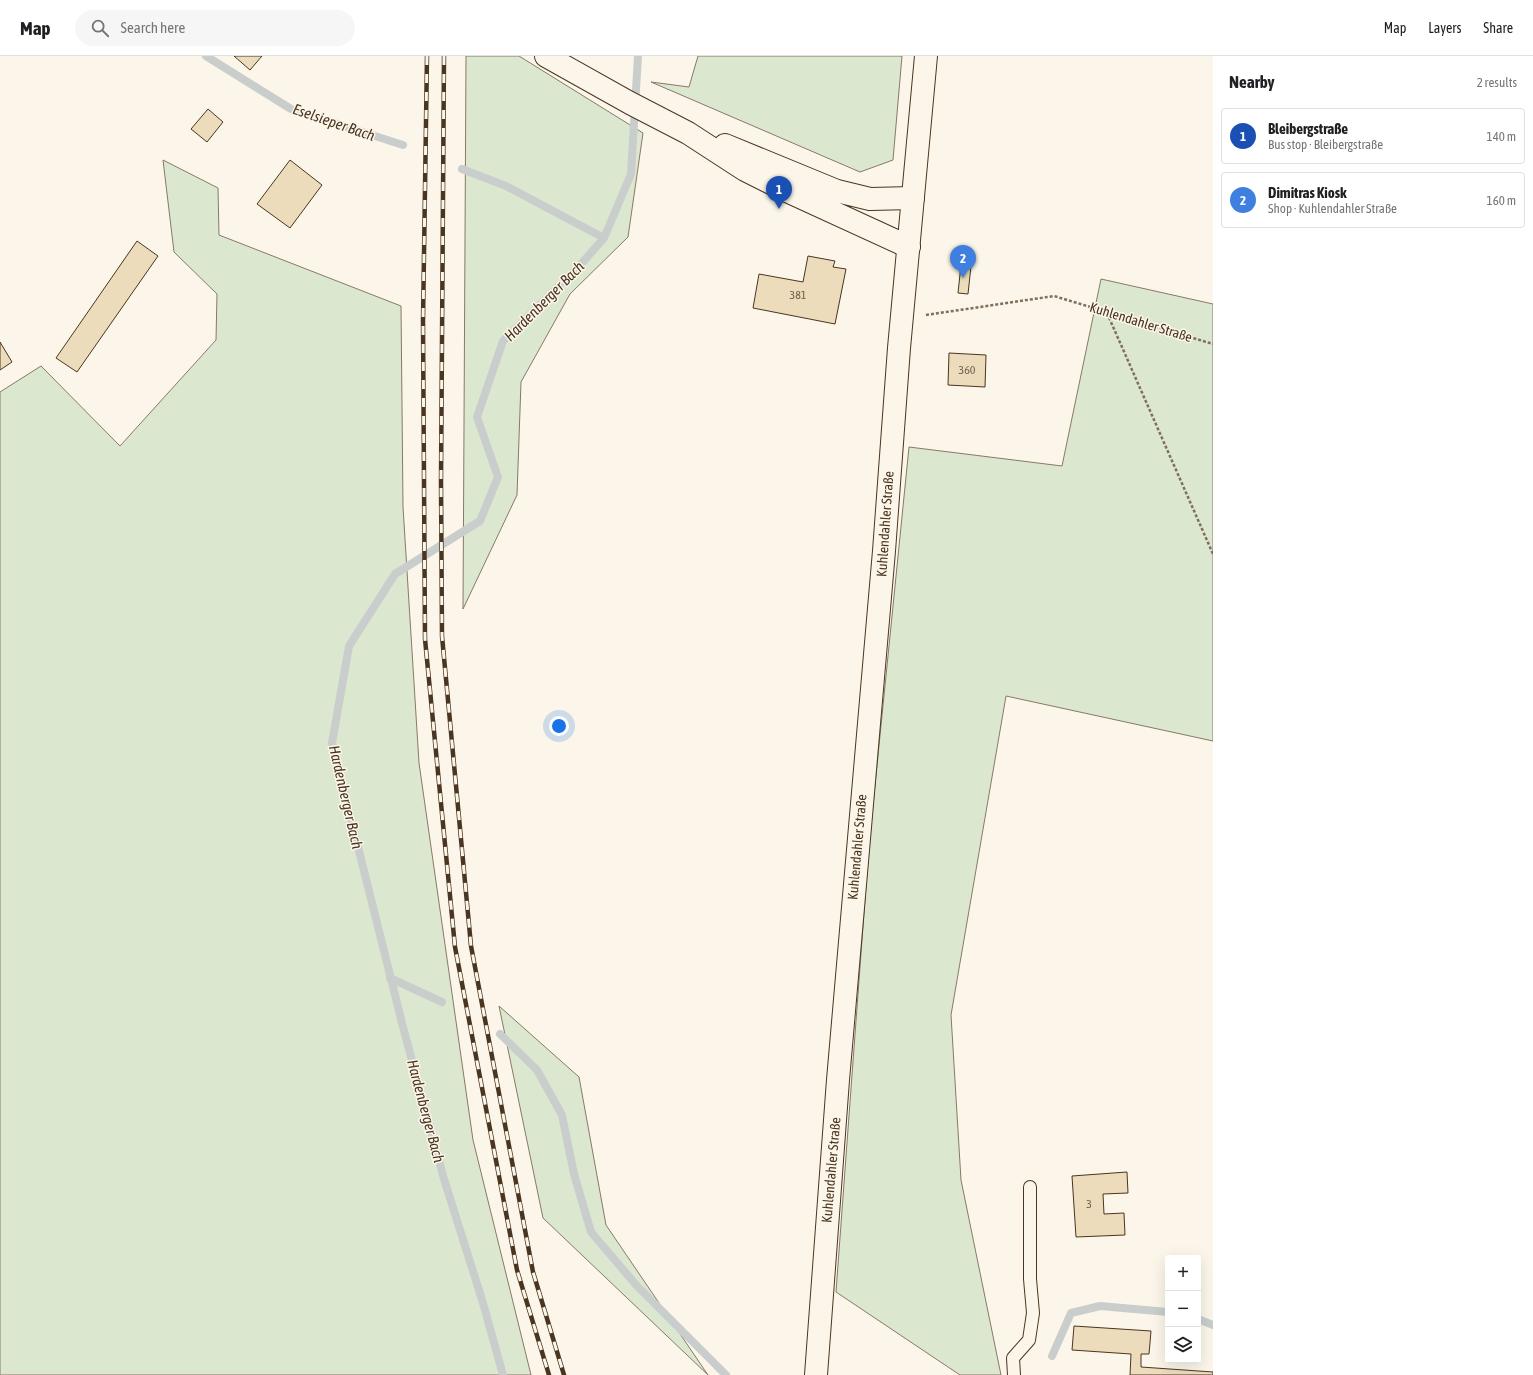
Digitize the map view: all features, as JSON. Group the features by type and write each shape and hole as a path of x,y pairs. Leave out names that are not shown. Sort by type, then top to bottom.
{"main road":[{"path":"546,56 630,103 688,133 745,170 909,247"},
{"name":"Kuhlendahler Straße","path":"816,1375 838,1080 902,319 926,56"},
{"path":"688,133 729,147 837,191 870,199 913,198"}],"lane":[{"path":"1014,1375 1013,1358 1029,1340 1033,1313 1030,1279 1030,1187"}],"path":[{"name":"Kuhlendahler Straße","path":"902,319 1054,296 1213,344"},
{"path":"1107,312 1213,554"}],"green space":[{"path":"466,56 519,56 643,133 628,237 570,294 521,382 517,495 463,609"},
{"path":"698,56 902,56 893,160 860,172 651,82 689,87"},
{"path":"163,160 218,188 219,235 401,306 403,507 419,763 473,1140 531,1375 0,1375 0,392 41,366 120,446 216,340 217,294 174,252"},
{"path":"1101,279 1213,304 1213,741 1006,696 951,1015 961,1180 1001,1375 960,1375 836,1292 869,845 909,447 1062,466"},
{"path":"499,1006 579,1077 606,1225 708,1375 543,1218"}],"building":[{"path":"234,56 262,56 250,70"},
{"path":"208,109 223,122 207,142 191,129"},
{"path":"290,160 322,185 290,228 257,204"},
{"path":"137,241 158,256 77,372 56,358"},
{"path":"808,256 835,261 833,267 846,269 835,324 753,308 759,274 803,282"},
{"path":"961,265 971,266 968,294 958,293"},
{"path":"0,342 12,362 0,370"},
{"path":"949,353 986,355 985,387 948,385"},
{"path":"1127,1172 1128,1193 1103,1194 1104,1214 1124,1213 1125,1235 1076,1237 1072,1176"},
{"path":"1074,1326 1151,1331 1149,1354 1141,1354 1141,1367 1213,1372 1213,1375 1130,1375 1131,1354 1072,1350"}],"waterway":[{"name":"Eselsieper Bach","path":"206,56 291,109 403,145"},
{"name":"Hardenberger Bach","path":"503,1375 483,1303 444,1179 403,1027 332,743 349,646 395,574 480,521 498,477 477,417 503,341 582,263 604,238 631,174 638,56"},
{"name":"Eselsieper Bach","path":"462,169 506,186 604,238"},
{"path":"390,978 442,1002"},
{"path":"500,1034 537,1070 562,1115 574,1174 591,1232 637,1286 726,1375"},
{"path":"1052,1356 1071,1313 1100,1306 1165,1312"},
{"path":"1201,1320 1213,1325"}],"railway":[{"path":"427,56 423,321 425,639 455,947 517,1270 549,1375"},
{"path":"444,56 441,481 442,636 471,946 533,1272 564,1375"}],"place":[{"name":"Bleibergstraße","path":"779,209"},
{"name":"Dimitras Kiosk","path":"963,278"}]}
